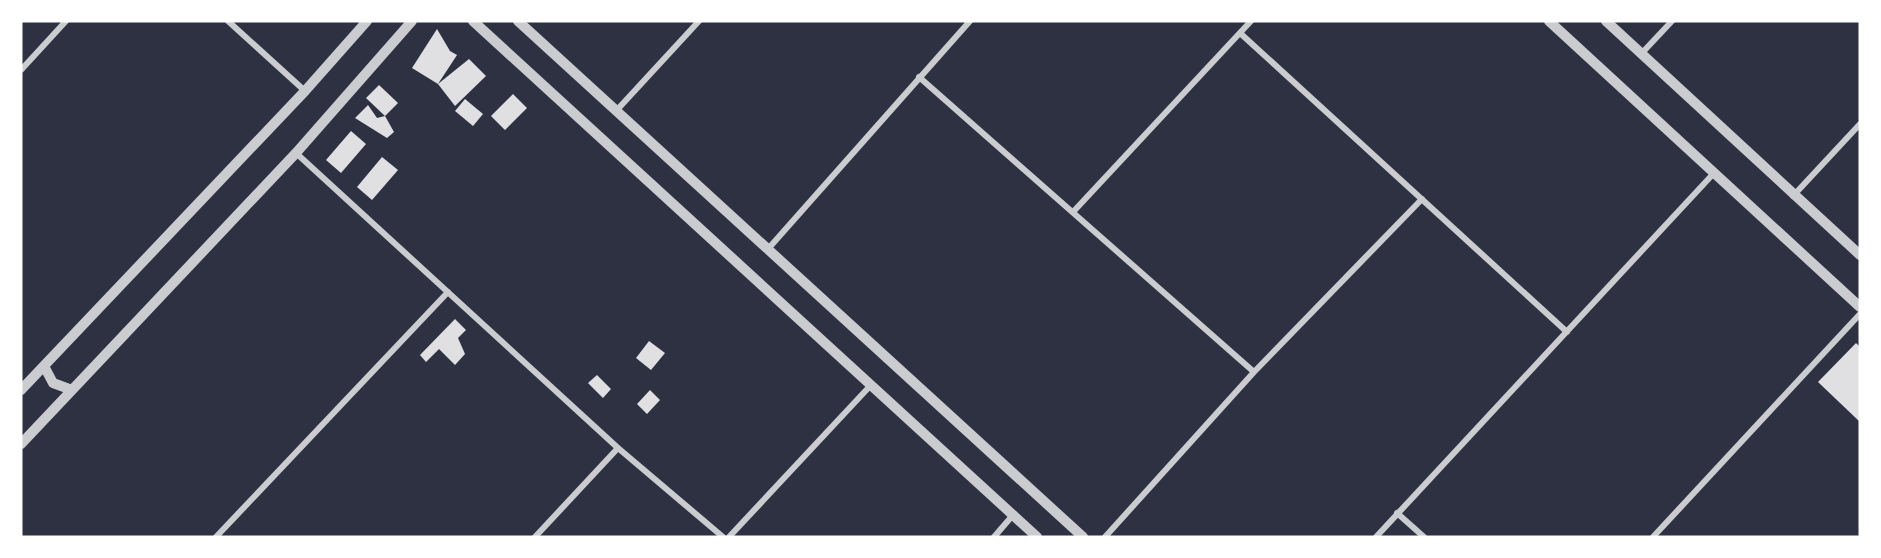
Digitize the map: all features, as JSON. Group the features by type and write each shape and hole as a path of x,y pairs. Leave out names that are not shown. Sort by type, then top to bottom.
{"street":[{"path":"21,70 66,21"},
{"path":"228,21 305,92"},
{"path":"21,390 305,92 367,21"},
{"path":"21,442 296,153 412,21"},
{"path":"473,21 1037,537"},
{"path":"518,21 1083,537"},
{"path":"616,112 699,21"},
{"path":"768,249 970,21"},
{"path":"1073,212 1251,21"},
{"path":"1549,21 1860,308"},
{"path":"1606,21 1793,196 1860,255"},
{"path":"1641,54 1672,21"},
{"path":"1240,33 1567,332"},
{"path":"919,77 1254,372"},
{"path":"1793,196 1860,124"},
{"path":"296,153 618,448 723,537"},
{"path":"1376,537 1714,173"},
{"path":"1105,537 1254,372 1422,199"},
{"path":"216,537 448,292"},
{"path":"1653,537 1860,314"},
{"path":"44,366 53,383 72,390"},
{"path":"729,537 871,385"},
{"path":"535,537 618,448"},
{"path":"1397,513 1424,537"},
{"path":"994,537 1012,515"}],"building":[{"path":"437,29 450,51 457,55 438,84 412,68"},
{"path":"469,59 486,76 455,106 438,84"},
{"path":"379,85 398,103 385,116 366,98"},
{"path":"513,94 527,108 505,130 491,116"},
{"path":"465,99 483,114 473,126 455,111"},
{"path":"368,105 377,118 385,116 394,132 387,138 355,118"},
{"path":"351,131 366,144 341,173 326,160"},
{"path":"382,157 398,170 372,200 357,187"},
{"path":"455,319 466,330 458,338 465,354 455,365 439,349 426,362 420,355"},
{"path":"649,341 665,353 651,370 636,358"},
{"path":"1856,343 1860,347 1860,422 1818,382"},
{"path":"597,375 611,389 603,398 588,383"},
{"path":"650,390 660,400 647,414 637,404"}]}
